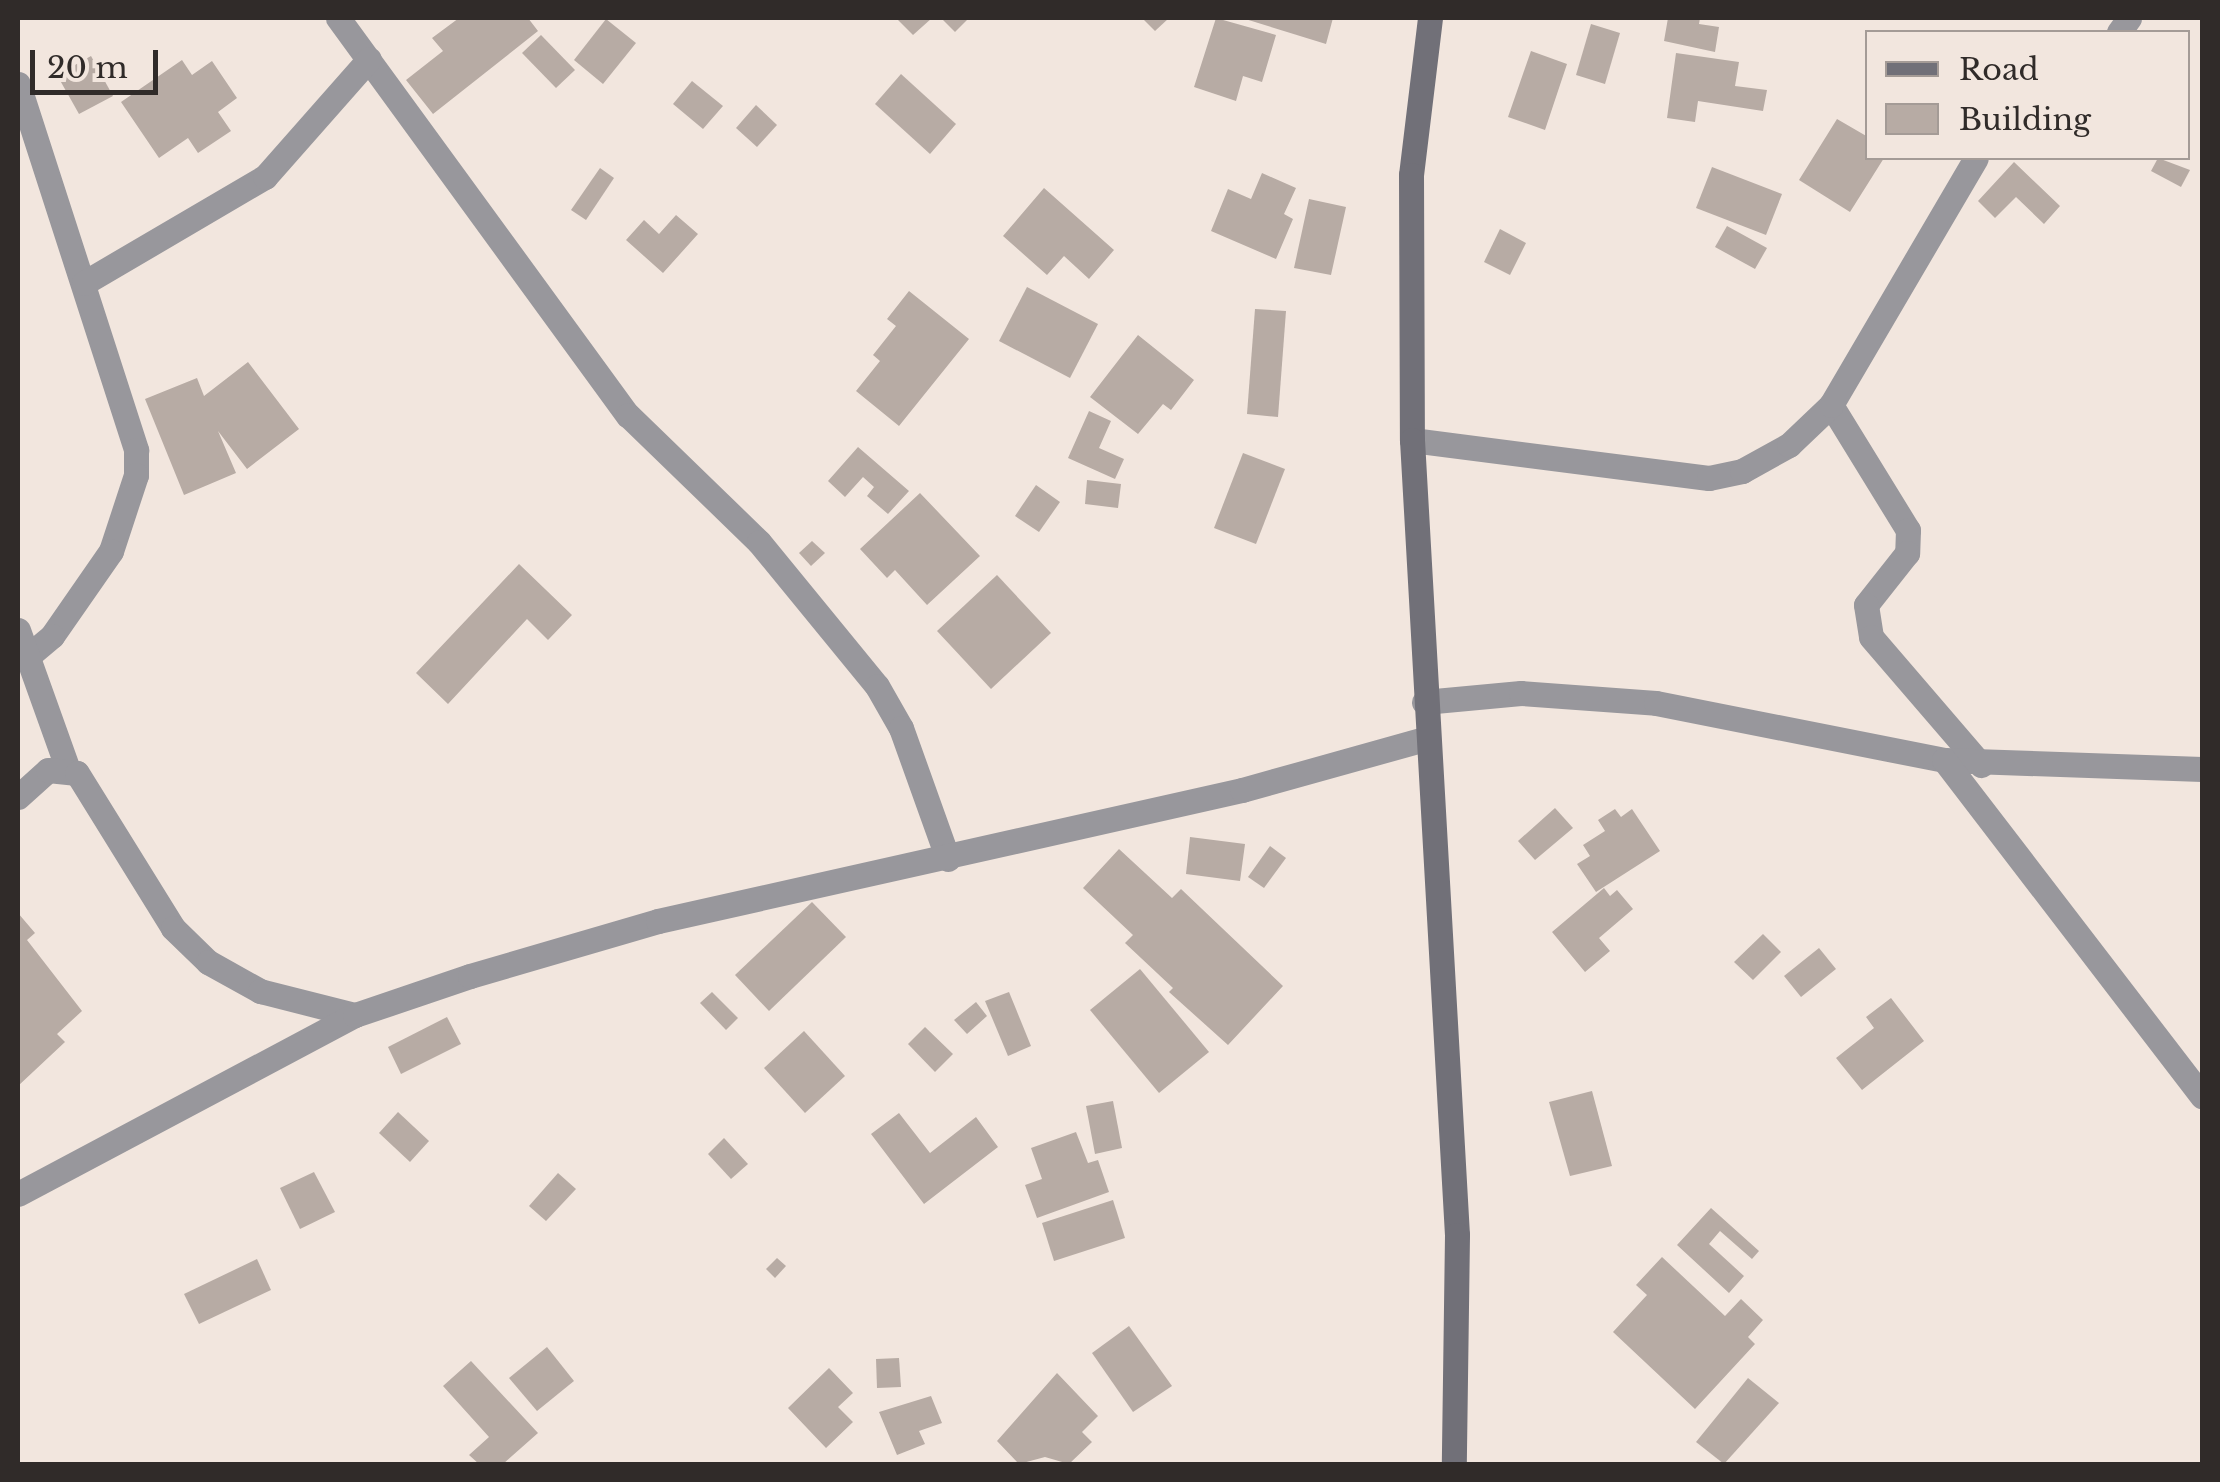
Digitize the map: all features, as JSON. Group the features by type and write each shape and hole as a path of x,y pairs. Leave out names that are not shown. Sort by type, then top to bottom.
{"street":[{"path":"338,18 628,415 759,542 877,686 902,728 948,859"},
{"path":"1430,18 1411,175 1412,440 1457,1235 1454,1464"},
{"path":"84,284 266,178 369,59"},
{"path":"18,84 129,421 136,474 111,551 52,636 28,656"},
{"path":"1412,440 1709,478 1742,471 1788,445 1831,405 1975,160"},
{"path":"1831,405 1910,542 1901,562 1870,594 1865,618 1870,637 1981,764"},
{"path":"18,630 67,767 97,798 174,928 208,962 260,991 355,1015"},
{"path":"1424,702 1521,693 1656,703 1944,760 2202,769"},
{"path":"18,1194 355,1015 658,921 1242,790 1426,739"},
{"path":"1944,760 2202,1096"},
{"path":"18,798 48,770 67,767"}],"building":[{"path":"459,18 528,18 538,31 433,114 406,80 443,51 432,38"},
{"path":"896,18 932,18 913,35"},
{"path":"941,18 969,18 955,32"},
{"path":"1142,18 1169,18 1155,31"},
{"path":"1216,18 1276,35 1262,82 1243,76 1236,101 1194,87"},
{"path":"1242,18 1333,18 1326,44"},
{"path":"1668,18 1700,18 1699,24 1719,27 1715,52 1664,41"},
{"path":"606,19 636,43 603,84 574,60"},
{"path":"1591,24 1620,33 1605,84 1576,75"},
{"path":"541,35 575,70 556,88 522,53"},
{"path":"1531,51 1567,64 1545,130 1508,117"},
{"path":"1676,53 1739,62 1735,86 1767,90 1763,111 1698,101 1695,122 1667,118"},
{"path":"91,56 113,96 79,114 57,75"},
{"path":"182,60 192,75 212,61 237,98 218,112 231,131 198,153 188,138 159,158 121,102"},
{"path":"901,74 956,124 930,154 875,104"},
{"path":"692,81 723,106 703,129 673,104"},
{"path":"756,105 777,125 757,147 736,128"},
{"path":"1837,119 1865,135 1865,160 1883,160 1850,212 1799,180"},
{"path":"2157,160 2190,170 2181,187 2151,171"},
{"path":"2014,162 2060,206 2044,224 2016,197 1995,218 1978,201"},
{"path":"1712,167 1782,194 1766,235 1696,208"},
{"path":"600,168 614,178 586,220 571,210"},
{"path":"1262,173 1296,188 1284,214 1293,219 1276,259 1211,231 1228,189 1251,199"},
{"path":"1044,188 1114,250 1089,279 1064,256 1047,275 1003,236"},
{"path":"1309,199 1346,207 1331,275 1294,268"},
{"path":"676,215 698,234 663,273 626,240 644,220 659,234"},
{"path":"1727,226 1767,248 1755,269 1715,247"},
{"path":"1500,229 1526,243 1510,275 1484,262"},
{"path":"1027,287 1098,324 1070,378 999,341"},
{"path":"909,291 969,339 899,426 856,391 880,361 873,355 896,326 887,319"},
{"path":"1255,309 1286,311 1278,417 1247,414"},
{"path":"1138,335 1194,380 1171,410 1163,404 1138,434 1090,397"},
{"path":"248,362 299,429 247,469 218,431 236,473 184,495 145,399 197,378 204,396"},
{"path":"1089,411 1111,421 1099,448 1124,459 1115,479 1068,458"},
{"path":"858,447 909,491 888,514 867,496 874,487 863,477 845,497 828,481"},
{"path":"1243,453 1285,469 1256,544 1214,528"},
{"path":"1087,480 1121,484 1118,508 1085,504"},
{"path":"1036,485 1060,502 1039,532 1015,516"},
{"path":"920,493 980,556 927,605 895,570 887,578 860,549"},
{"path":"812,541 825,553 811,566 799,553"},
{"path":"519,564 572,615 548,640 527,619 448,704 416,673"},
{"path":"997,575 1051,633 991,689 937,631"},
{"path":"1555,808 1573,828 1535,860 1518,841"},
{"path":"1615,809 1621,817 1632,809 1660,851 1596,892 1577,864 1590,856 1583,845 1605,831 1598,820"},
{"path":"1190,837 1245,844 1240,881 1186,874"},
{"path":"1270,846 1286,858 1264,888 1248,877"},
{"path":"1119,849 1172,898 1181,889 1283,986 1228,1045 1169,992 1173,988 1125,943 1133,935 1083,888"},
{"path":"1604,888 1610,896 1617,890 1633,909 1599,938 1610,951 1585,972 1552,932"},
{"path":"812,902 846,937 769,1011 735,975"},
{"path":"18,913 35,933 27,940 82,1011 57,1034 65,1042 18,1086"},
{"path":"1763,934 1781,952 1753,980 1734,962"},
{"path":"1819,948 1836,969 1801,997 1784,976"},
{"path":"1140,969 1209,1052 1159,1093 1090,1010"},
{"path":"712,992 738,1018 726,1030 700,1003"},
{"path":"1009,992 1031,1046 1008,1056 985,1001"},
{"path":"1891,998 1924,1041 1862,1090 1836,1058 1874,1028 1866,1017"},
{"path":"976,1002 987,1016 967,1034 954,1020"},
{"path":"447,1017 461,1044 401,1074 388,1047"},
{"path":"925,1027 953,1054 935,1072 908,1044"},
{"path":"804,1031 845,1076 805,1113 764,1068"},
{"path":"1592,1091 1612,1166 1570,1176 1549,1102"},
{"path":"1113,1101 1122,1148 1095,1154 1086,1106"},
{"path":"398,1112 429,1141 410,1162 379,1133"},
{"path":"899,1113 930,1153 976,1117 998,1147 924,1204 871,1134"},
{"path":"1076,1132 1088,1163 1098,1160 1109,1192 1037,1218 1025,1185 1042,1179 1031,1148"},
{"path":"724,1138 748,1164 731,1179 708,1154"},
{"path":"314,1172 335,1212 300,1229 280,1188"},
{"path":"558,1173 576,1189 546,1221 529,1206"},
{"path":"1113,1200 1125,1238 1054,1261 1042,1223"},
{"path":"1711,1208 1759,1251 1752,1259 1720,1231 1709,1244 1744,1276 1729,1293 1677,1245"},
{"path":"1662,1257 1725,1316 1741,1299 1763,1320 1748,1337 1755,1344 1695,1409 1613,1332 1647,1295 1636,1285"},
{"path":"777,1258 786,1266 775,1278 766,1269"},
{"path":"257,1259 271,1290 199,1324 184,1294"},
{"path":"1129,1326 1172,1386 1133,1412 1092,1353"},
{"path":"547,1347 574,1381 537,1411 509,1378"},
{"path":"899,1358 901,1387 877,1388 876,1359"},
{"path":"471,1361 538,1433 503,1464 479,1464 469,1455 489,1437 443,1386"},
{"path":"829,1368 853,1393 838,1407 853,1422 826,1448 788,1408"},
{"path":"1057,1373 1098,1416 1082,1432 1092,1442 1069,1464 1045,1457 1019,1464 997,1441"},
{"path":"1748,1378 1779,1403 1724,1464 1696,1442"},
{"path":"931,1396 942,1423 919,1431 925,1444 897,1455 879,1412"}]}
